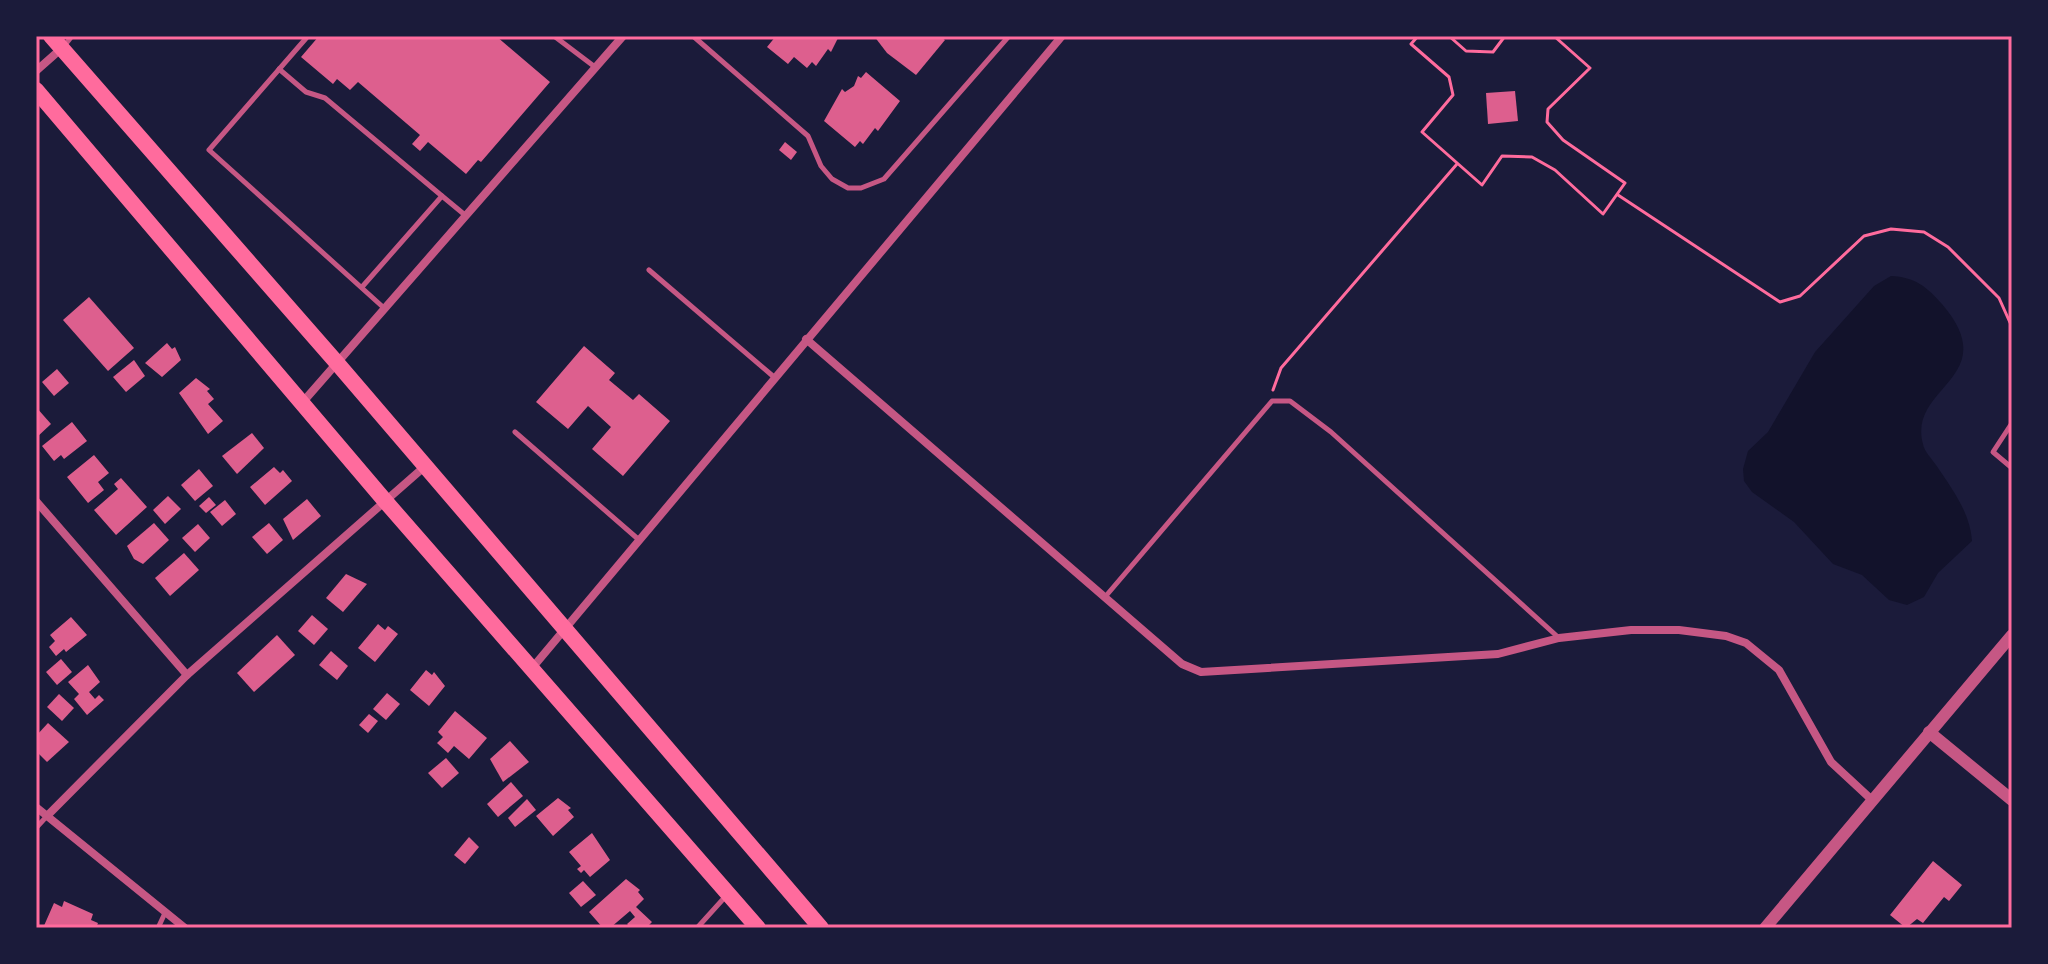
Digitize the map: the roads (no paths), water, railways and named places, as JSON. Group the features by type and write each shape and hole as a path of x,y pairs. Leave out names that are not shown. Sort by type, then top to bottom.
{"main road":[{"path":"62,40 423,468 821,928"},
{"path":"36,90 301,404 758,928"}],"street":[{"path":"301,404 623,36"},
{"path":"533,667 1062,36"},
{"path":"36,71 62,40"},
{"path":"806,339 1182,664 1201,672 1498,654 1559,638 1631,630 1679,630 1726,636 1746,643 1779,670 1831,762 1872,800"},
{"path":"47,816 111,748 187,675 423,468"},
{"path":"36,501 187,675"},
{"path":"1765,928 2012,635"},
{"path":"1929,732 2012,800"},
{"path":"36,807 185,928"}],"lane":[{"path":"308,36 209,150 384,308"},
{"path":"554,36 595,67"},
{"path":"693,36 808,136 821,166 832,179 848,188 861,188 884,179 1009,36"},
{"path":"279,69 306,92 325,98 465,215"},
{"path":"362,287 442,196"},
{"path":"649,270 774,377"},
{"path":"1104,598 1272,401 1290,401 1331,432 1559,638"},
{"path":"2012,423 1993,452 2012,468"},
{"path":"515,432 638,539"},
{"path":"36,828 47,816"},
{"path":"697,928 728,893"},
{"path":"158,928 165,912"}]}
